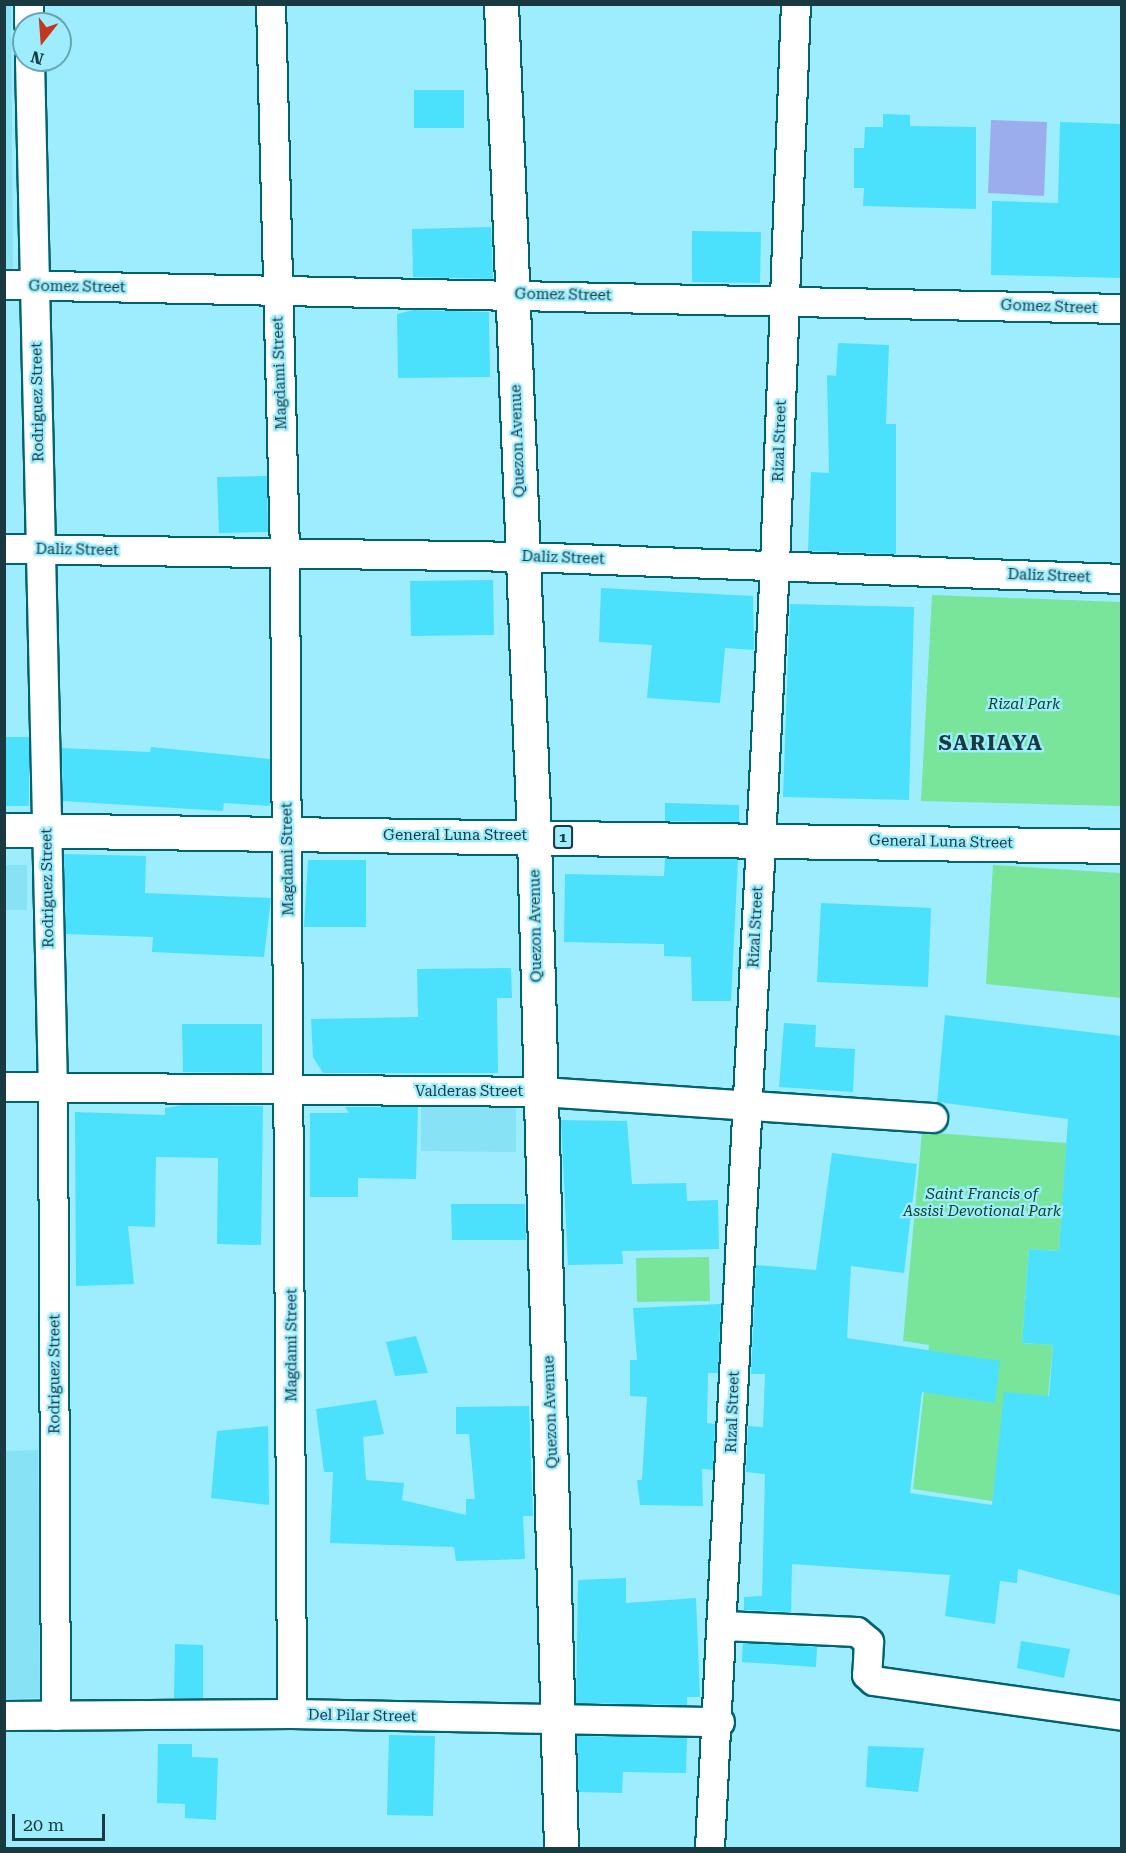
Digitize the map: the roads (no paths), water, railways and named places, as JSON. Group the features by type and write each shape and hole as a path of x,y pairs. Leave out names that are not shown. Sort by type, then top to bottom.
{"street":[{"name":"Magdami Street","path":"271,4 285,553 292,1091 292,1714"},
{"name":"Quezon Avenue","path":"501,4 534,837 560,1719 561,1848"},
{"name":"Rizal Street","path":"710,1848 720,1722 746,1105 775,566 796,4"},
{"name":"Rodriguez Street","path":"30,72 53,1089 56,1716"},
{"name":"Gomez Street","path":"4,285 785,299 1122,309"},
{"name":"Daliz Street","path":"4,549 523,556 1122,579"},
{"name":"General Luna Street","path":"4,830 287,835 761,838 1122,846"},
{"name":"Valderas Street","path":"4,1087 541,1092 933,1118"},
{"path":"724,1626 857,1632 869,1642 867,1675 874,1681 1122,1716"},
{"name":"Del Pilar Street","path":"4,1716 292,1714 720,1722"}],"district":[{"name":"SARIAYA","path":"991,743"}],"park label":[{"name":"Rizal Park","path":"1024,705"},
{"name":"Saint Francis of Assisi Devotional Park","path":"982,1202"}]}
